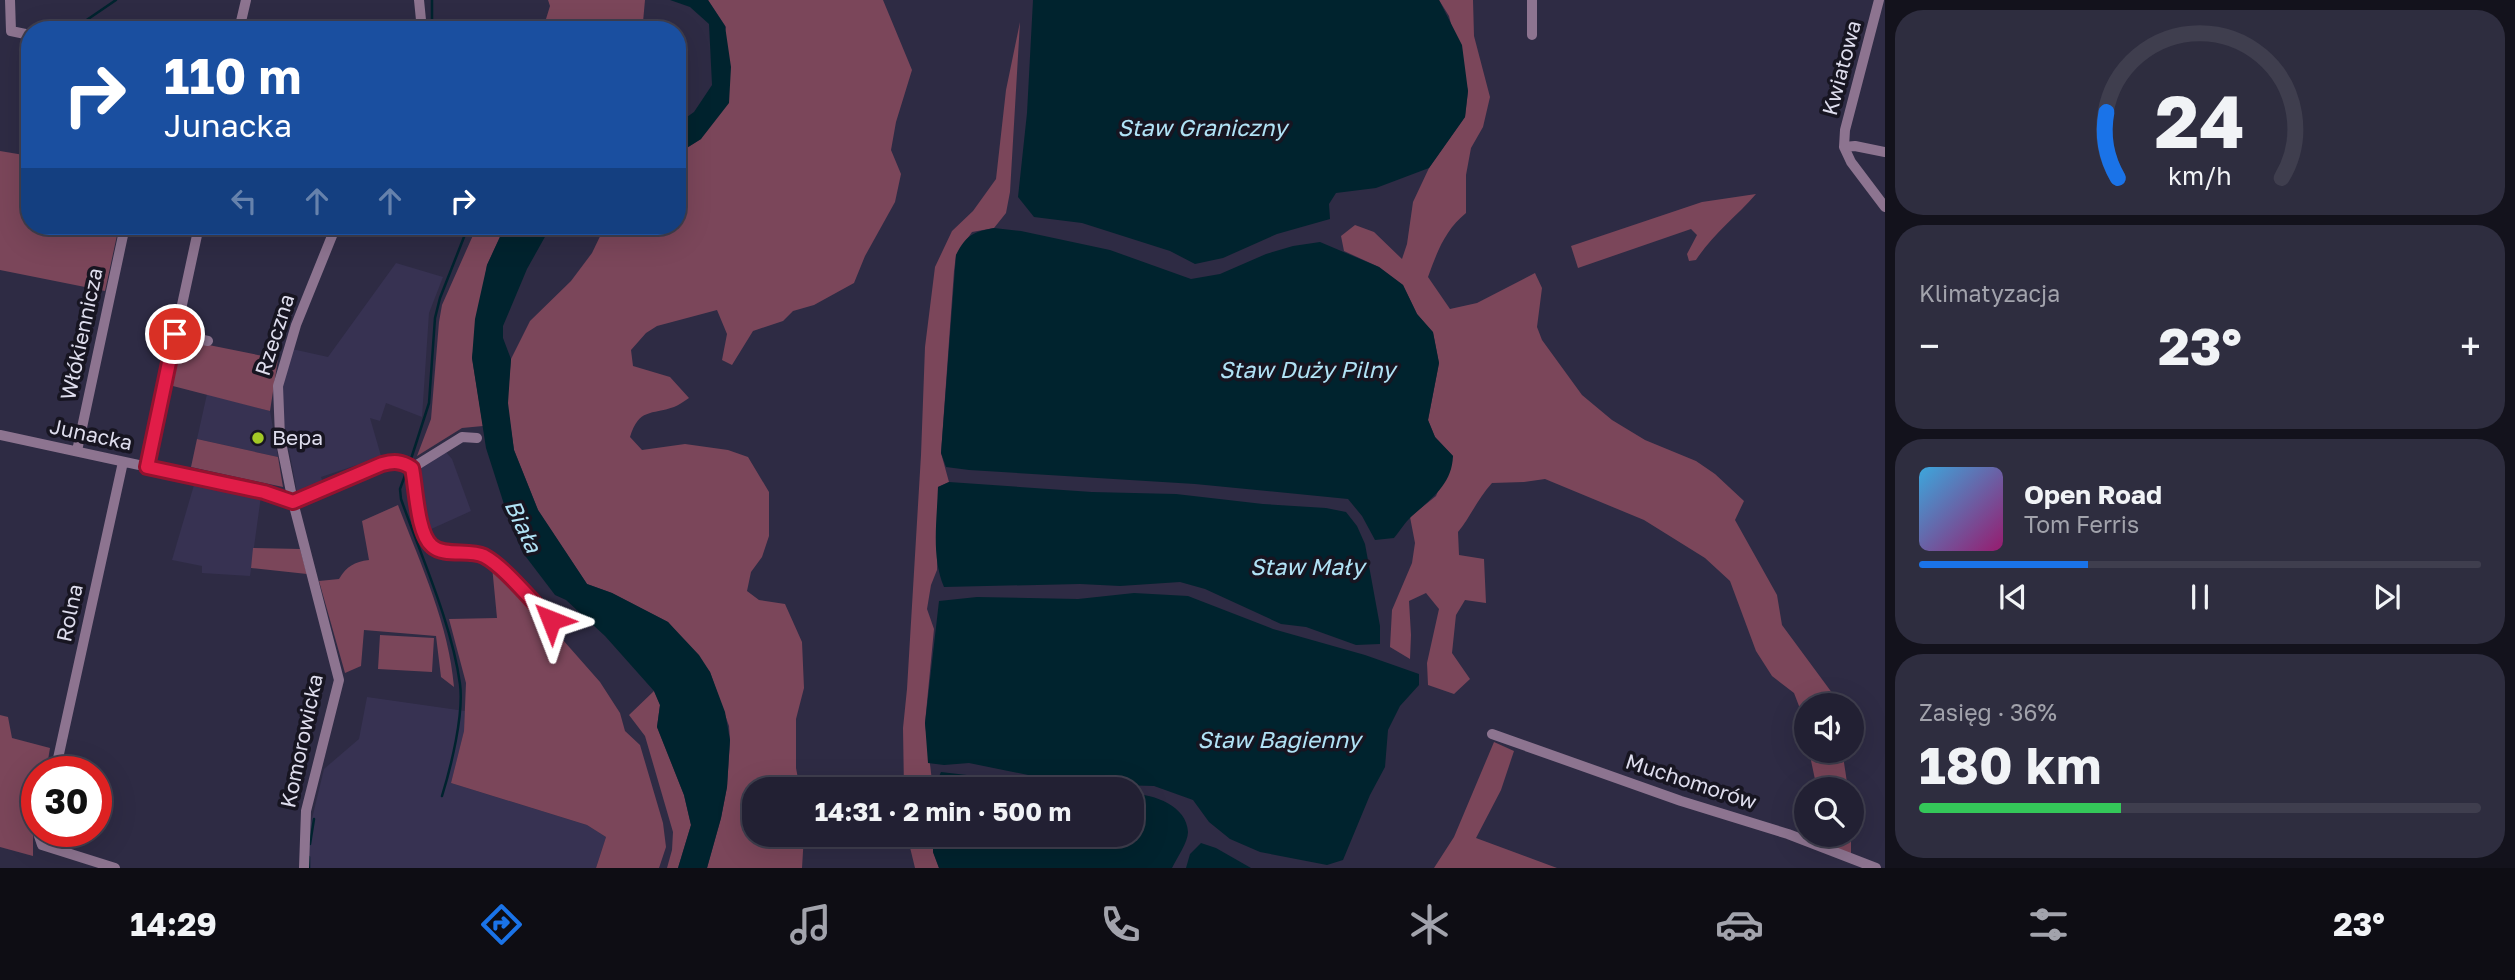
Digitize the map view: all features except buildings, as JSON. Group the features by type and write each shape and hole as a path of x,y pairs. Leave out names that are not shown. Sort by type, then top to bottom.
{"street":[{"path":"10,0 11,30 21,33"},
{"path":"242,21 246,0"},
{"path":"419,0 421,21"},
{"path":"1532,0 1532,35"},
{"name":"Kwiatowa","path":"1844,147 1845,130 1880,15 1880,0"},
{"path":"1885,152 1855,146 1844,147 1859,174 1885,208"},
{"name":"Włókiennicza","path":"77,451 123,235"},
{"path":"147,467 197,235"},
{"name":"Rzeczna","path":"293,502 280,437 278,386 296,325 332,235"},
{"path":"175,334 208,341"},
{"name":"Junacka","path":"0,435 264,492 293,502"},
{"path":"412,468 461,437 477,438"},
{"path":"293,502 382,464 395,461 404,463 412,468 424,535 432,547 482,555 494,562 551,620"},
{"name":"Rolna","path":"59,756 123,462"},
{"name":"Komorowicka","path":"293,502 339,680 306,811 304,868"},
{"name":"Muchomorów","path":"1492,734 1681,801 1788,834 1876,868"},
{"path":"49,847 115,868"}],"shaded area":[{"path":"548,0 645,0 643,21 542,21 546,19 550,6"},
{"path":"708,0 883,0 912,70 896,122 891,150 901,174 895,202 865,256 854,283 814,305 793,311 783,321 753,331 732,365 722,360 727,334 717,310 657,326 646,333 631,350 633,366 670,377 689,398 674,407 647,414 637,421 630,437 642,450 685,444 728,450 748,457 769,492 769,536 762,557 751,572 747,591 759,600 785,604 802,642 804,688 796,719 798,777 742,777 742,847 803,847 802,868 707,868 727,787 730,740 729,726 710,672 668,622 612,593 587,584 538,510 514,450 507,403 511,359 530,321 571,281 592,253 601,235 686,235 686,148 701,139 726,27"},
{"path":"1439,0 1473,0 1474,36 1490,97 1483,127 1471,148 1466,175 1466,213 1447,234 1428,277 1450,309 1477,303 1535,273 1542,288 1537,327 1542,340 1582,395 1612,420 1645,440 1696,461 1715,474 1744,501 1735,520 1777,595 1782,625 1832,693 1794,693 1772,676 1756,651 1730,581 1705,558 1644,520 1545,479 1492,483 1458,532 1459,555 1484,559 1486,603 1465,600 1456,615 1452,653 1470,679 1454,694 1428,685 1427,663 1439,609 1426,593 1409,601 1410,659 1390,647 1392,610 1412,563 1415,543 1410,517 1436,496 1453,456 1435,437 1428,420 1439,363 1433,333 1417,314 1403,285 1379,267 1344,251 1341,236 1355,225 1374,232 1402,259 1413,202 1429,168 1465,117 1468,91 1449,16"},
{"path":"1020,22 1010,192 1006,213 994,228 972,232 956,255 941,453 949,482 938,487 937,570 927,609 934,629 925,723 932,777 904,777 903,728 921,455 925,347 935,267 952,231 973,211 996,179 1006,90"},
{"path":"0,151 21,154 21,235 117,235 105,291 0,270"},
{"path":"1756,194 1696,260 1689,261 1687,254 1697,235 1691,229 1578,268 1571,246 1702,202"},
{"path":"473,235 501,235 487,265 472,358 483,426 462,428 417,456 431,419 442,305"},
{"path":"396,263 443,277 429,313 422,417 386,403 380,421 370,418 381,456 377,462 359,470 357,465 321,477 324,485 297,492 282,413 282,386 292,349 328,357"},
{"path":"179,339 278,359 270,411 169,385"},
{"path":"207,394 270,411 278,457 197,439"},
{"path":"197,439 278,457 283,487 191,467"},
{"path":"445,451 452,459 471,511 429,530 424,520 418,467"},
{"path":"194,485 261,496 250,576 202,573 202,566 172,560"},
{"path":"398,505 440,617 454,687 441,677 436,636 364,630 361,666 345,673 319,581 339,579 351,565 369,560 362,521"},
{"path":"253,548 300,549 307,574 251,568"},
{"path":"492,566 548,623 600,682 620,713 625,731 640,745 663,823 666,847 659,868 596,868 606,837 587,825 451,783 464,731 466,683 449,619 497,618"},
{"path":"380,635 434,638 432,672 378,669"},
{"path":"654,691 660,705 657,727 684,795 691,825 678,868 667,868 673,832 645,736 629,715"},
{"path":"367,697 465,711 464,731 451,783 587,825 606,837 596,868 309,868 311,823 324,769 359,739"},
{"path":"0,715 8,717 12,738 50,748 49,756 21,756 21,847 33,847 33,856 0,847"},
{"path":"1494,742 1514,751 1501,790 1476,838 1557,868 1434,868 1454,837"},
{"path":"1812,763 1844,763 1846,777 1814,777"},
{"path":"910,847 933,847 939,868 915,868"},
{"path":"1832,847 1851,847 1851,855"}],"water":[{"path":"670,0 708,0 725,26 731,67 729,103 701,139 686,148 686,118 694,112 712,85 709,24 690,7"},
{"name":"Staw Graniczny","path":"1033,0 1439,0 1462,45 1468,91 1465,117 1429,168 1376,188 1336,193 1329,204 1330,219 1277,234 1223,258 1195,264 1170,251 1082,223 1034,217 1018,197 1027,113"},
{"name":"Staw Duży Pilny","path":"994,228 1110,250 1191,279 1220,274 1266,254 1293,246 1320,242 1379,267 1403,285 1417,314 1433,332 1439,363 1428,420 1435,437 1453,456 1445,483 1409,518 1394,538 1375,540 1362,516 1348,499 1195,484 946,467 941,453 956,255 971,236"},
{"name":"Biała","path":"501,235 546,235 527,269 503,326 503,338 511,359 508,403 514,450 538,510 587,584 612,593 668,622 699,655 710,672 725,712 730,740 727,787 707,868 678,868 691,825 684,795 657,727 660,705 654,691 605,636 566,600 555,595 523,553 510,523 486,448 472,358 475,319 487,265"},
{"name":"Staw Mały","path":"949,482 1092,492 1176,494 1346,512 1357,526 1365,544 1380,626 1380,644 1356,645 1306,627 1281,624 1205,589 1180,582 1120,586 1080,584 944,587 937,563 936,525 938,487"},
{"name":"Staw Bagienny","path":"1134,593 1188,596 1273,629 1365,655 1419,674 1419,685 1400,706 1388,730 1385,767 1370,795 1343,860 1327,865 1260,852 1230,839 1209,822 1193,800 1154,786 1144,786 1144,777 1043,777 969,763 928,763 925,723 939,601 977,597 1078,599"},
{"path":"941,772 984,777 939,777"},
{"path":"1144,795 1159,799 1176,809 1182,815 1188,832 1172,868 939,868 933,847 1144,847"},
{"path":"1201,843 1216,848 1251,868 1186,868 1190,854"}],"waterway":[{"path":"85,21 116,0"},
{"path":"432,0 432,21"},
{"path":"411,459 429,403 435,318 464,235"},
{"path":"407,470 400,489 401,499 443,614 460,684 458,725 442,796"},
{"path":"310,844 314,819"},
{"path":"309,857 309,868"}],"place":[{"name":"Bepa","path":"258,438"}],"route":[{"path":"175,334 147,467 264,492 293,502 382,464 395,461 404,463 412,468 424,535 432,547 482,555 494,562 551,620"}]}
